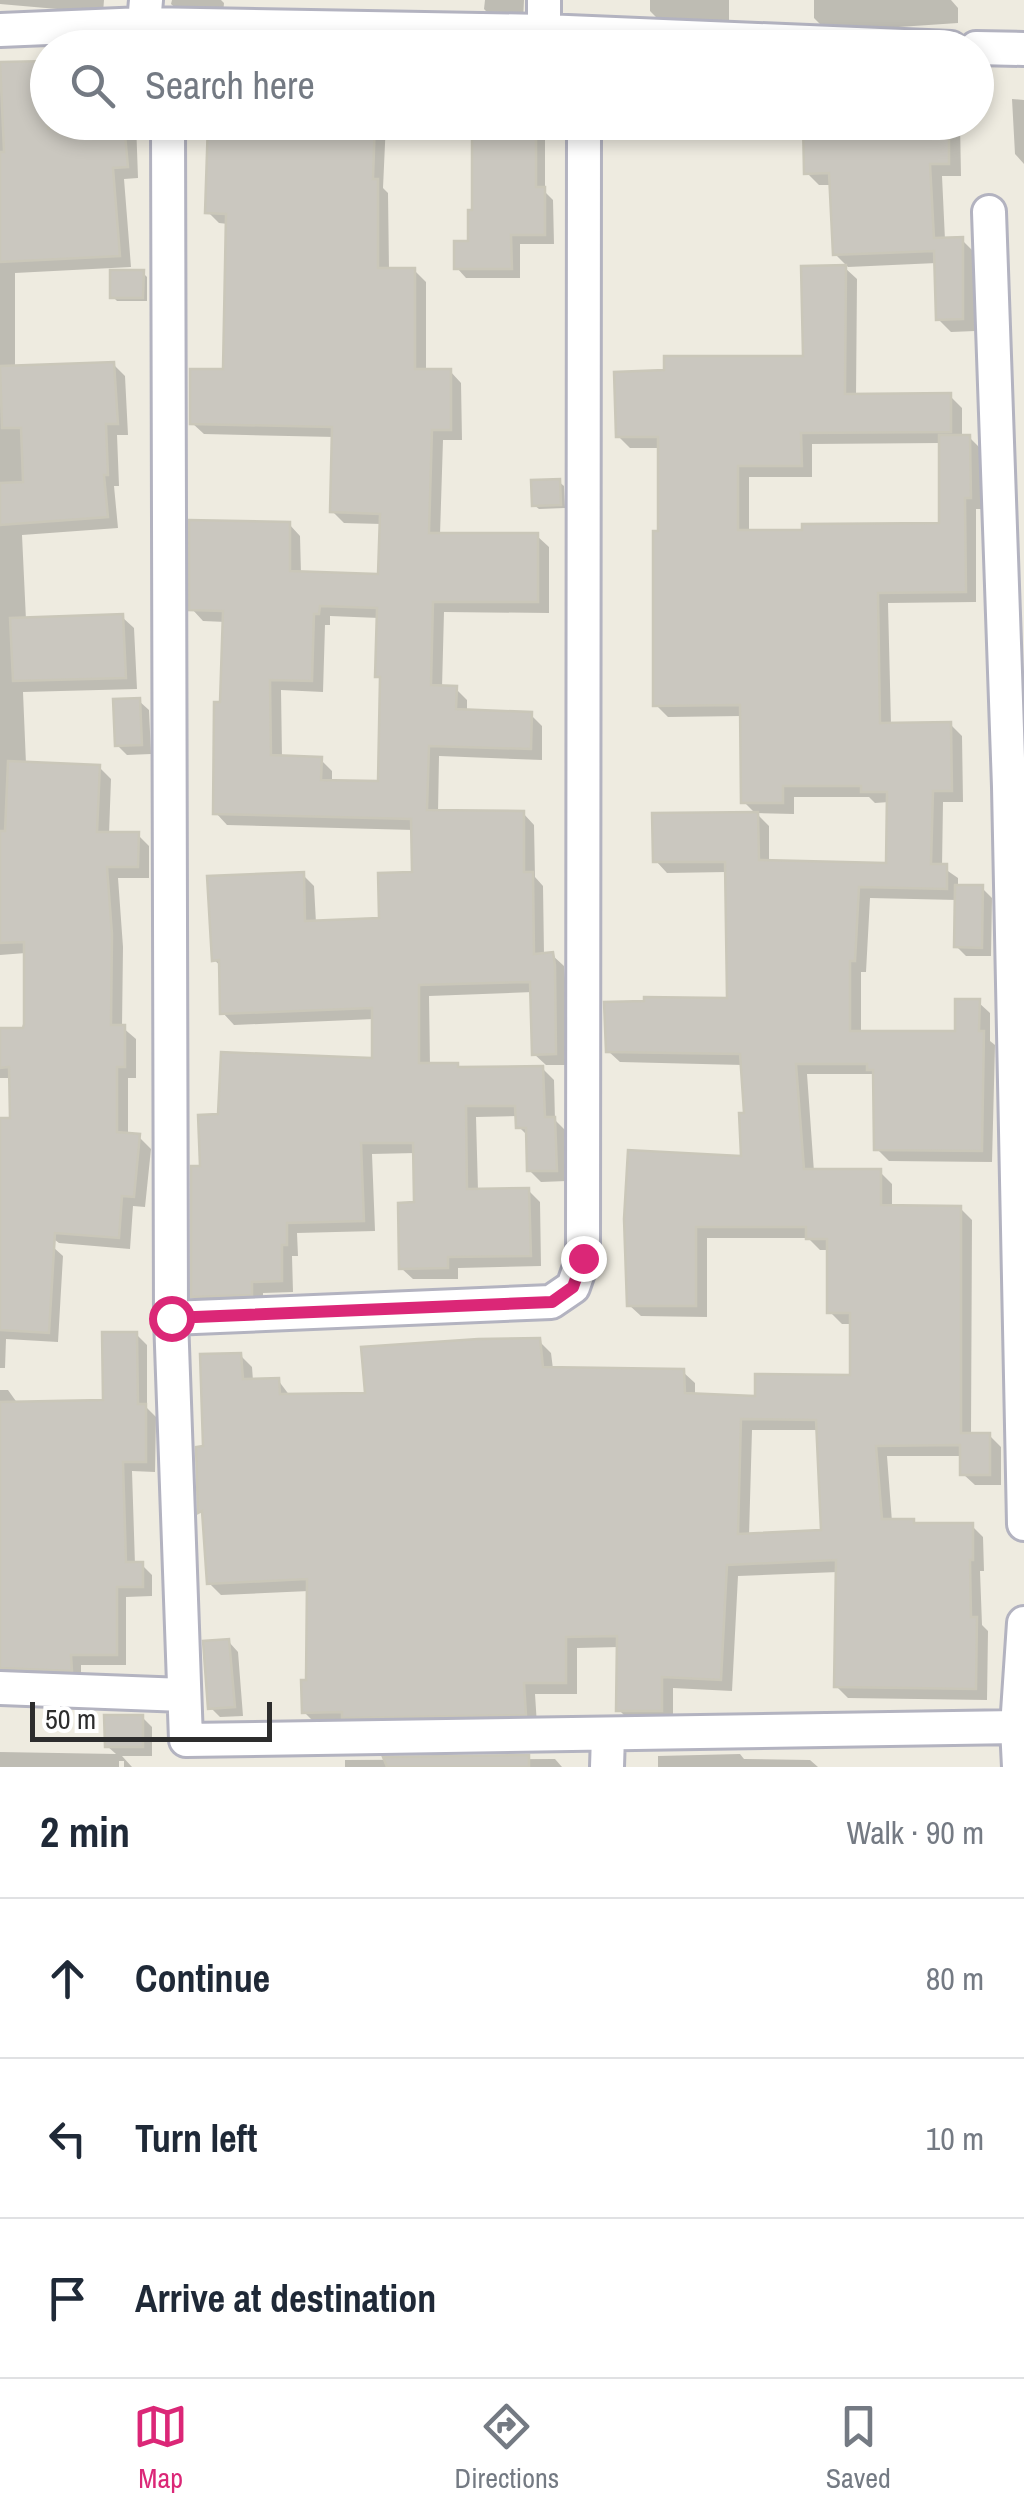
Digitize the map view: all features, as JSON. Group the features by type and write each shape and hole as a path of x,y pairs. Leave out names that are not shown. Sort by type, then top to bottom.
{"street":[{"path":"0,30 544,16 567,30"},
{"path":"994,48 1024,49"},
{"path":"168,140 171,1318 186,1753 608,1751 1017,1728"},
{"path":"171,1318 552,1302 573,1287 583,1258 584,140"},
{"path":"990,212 1008,768 1024,1524"},
{"path":"1019,1767 1017,1728 1024,1624"},
{"path":"0,1688 184,1695"}],"building":[{"path":"30,61 30,140 126,140 128,167 113,168 120,256 0,262 0,152 4,152 0,62"},
{"path":"207,140 374,140 378,268 415,268 415,369 451,369 451,430 432,430 429,533 538,533 538,602 433,602 431,685 457,686 456,709 532,712 531,749 429,746 427,810 524,811 524,872 533,872 534,954 553,952 555,965 556,1054 532,1055 530,982 419,985 419,1063 458,1063 458,1067 543,1066 545,1117 555,1117 557,1171 527,1171 526,1128 516,1128 515,1106 466,1106 467,1189 529,1188 531,1256 448,1257 448,1268 399,1269 398,1203 414,1202 413,1143 361,1143 364,1221 287,1223 287,1245 282,1245 282,1281 252,1282 252,1295 191,1297 191,1166 200,1166 198,1115 218,1114 221,1052 372,1058 372,1008 220,1014 219,960 212,961 207,876 304,872 305,921 379,918 378,873 412,872 411,819 213,814 214,702 220,702 223,611 189,610 189,520 290,522 290,571 378,574 380,514 330,512 332,427 190,424 190,369 223,369 226,214 205,213","holes":["320,606 377,608 375,677 380,677 378,781 321,780 322,757 271,755 270,680 312,681 314,614 319,614"]},
{"path":"472,140 536,140 536,187 545,187 545,235 511,235 512,269 454,269 454,241 468,241 468,210 472,210"},
{"path":"803,140 949,140 949,164 930,164 934,238 963,237 963,319 936,320 934,251 833,255 829,173 804,174"},
{"path":"846,265 845,394 951,393 951,432 801,433 802,466 738,466 738,530 802,530 802,524 939,523 939,435 970,435 971,498 965,498 966,592 878,593 880,723 951,722 952,791 933,791 931,864 947,864 947,889 859,887 855,961 850,961 850,1031 955,1031 955,999 980,999 979,1031 984,1031 982,1151 874,1150 873,1070 867,1070 867,1064 796,1064 804,1169 881,1169 881,1205 961,1206 961,1433 990,1433 990,1475 960,1475 960,1445 876,1446 882,1519 973,1523 971,1617 977,1617 976,1689 834,1687 836,1560 727,1565 721,1680 662,1677 662,1711 616,1711 617,1636 566,1637 566,1683 524,1683 526,1715 342,1718 342,1712 302,1713 307,1579 207,1584 202,1511 198,1513 196,1447 203,1446 200,1354 241,1353 243,1379 279,1378 280,1394 365,1393 361,1347 478,1339 540,1338 543,1367 684,1369 685,1393 755,1396 755,1374 850,1375 850,1313 827,1313 827,1239 806,1239 806,1227 696,1227 696,1306 627,1306 624,1219 628,1150 741,1156 739,1113 744,1113 740,1054 606,1052 604,1002 644,1001 644,997 727,998 725,862 653,862 652,813 758,812 759,860 886,863 887,792 861,792 861,786 783,786 783,803 741,803 740,705 653,706 653,531 658,531 658,437 616,437 614,372 664,370 664,356 803,356 801,266","holes":["741,1419 816,1420 821,1530 738,1534"]},
{"path":"110,270 144,270 143,298 110,298"},
{"path":"114,362 118,424 106,424 108,475 104,475 108,517 0,525 0,483 23,482 21,428 2,428 0,366"},
{"path":"560,479 561,505 532,506 531,480"},
{"path":"123,614 126,678 13,681 10,618"},
{"path":"140,698 142,745 115,746 113,699"},
{"path":"8,761 100,765 97,832 139,832 138,867 107,867 112,934 111,1025 125,1025 125,1067 117,1067 117,1132 140,1134 134,1197 122,1196 119,1238 55,1233 49,1333 0,1330 0,1118 10,1118 9,1067 0,1068 0,1028 23,1028 24,1024 24,942 0,943 0,831 5,831"},
{"path":"955,885 983,885 982,948 954,947"},
{"path":"102,1332 137,1332 138,1404 146,1404 146,1462 123,1462 126,1562 143,1562 143,1587 117,1587 117,1655 71,1655 72,1671 0,1668 0,1402 103,1400"},
{"path":"229,1639 235,1707 208,1709 203,1641"},
{"path":"104,1715 143,1715 143,1747 105,1747"},
{"path":"529,1755 529,1767 387,1767 383,1757"}],"route":[{"path":"171,1318 552,1302 573,1287 583,1258"}]}
